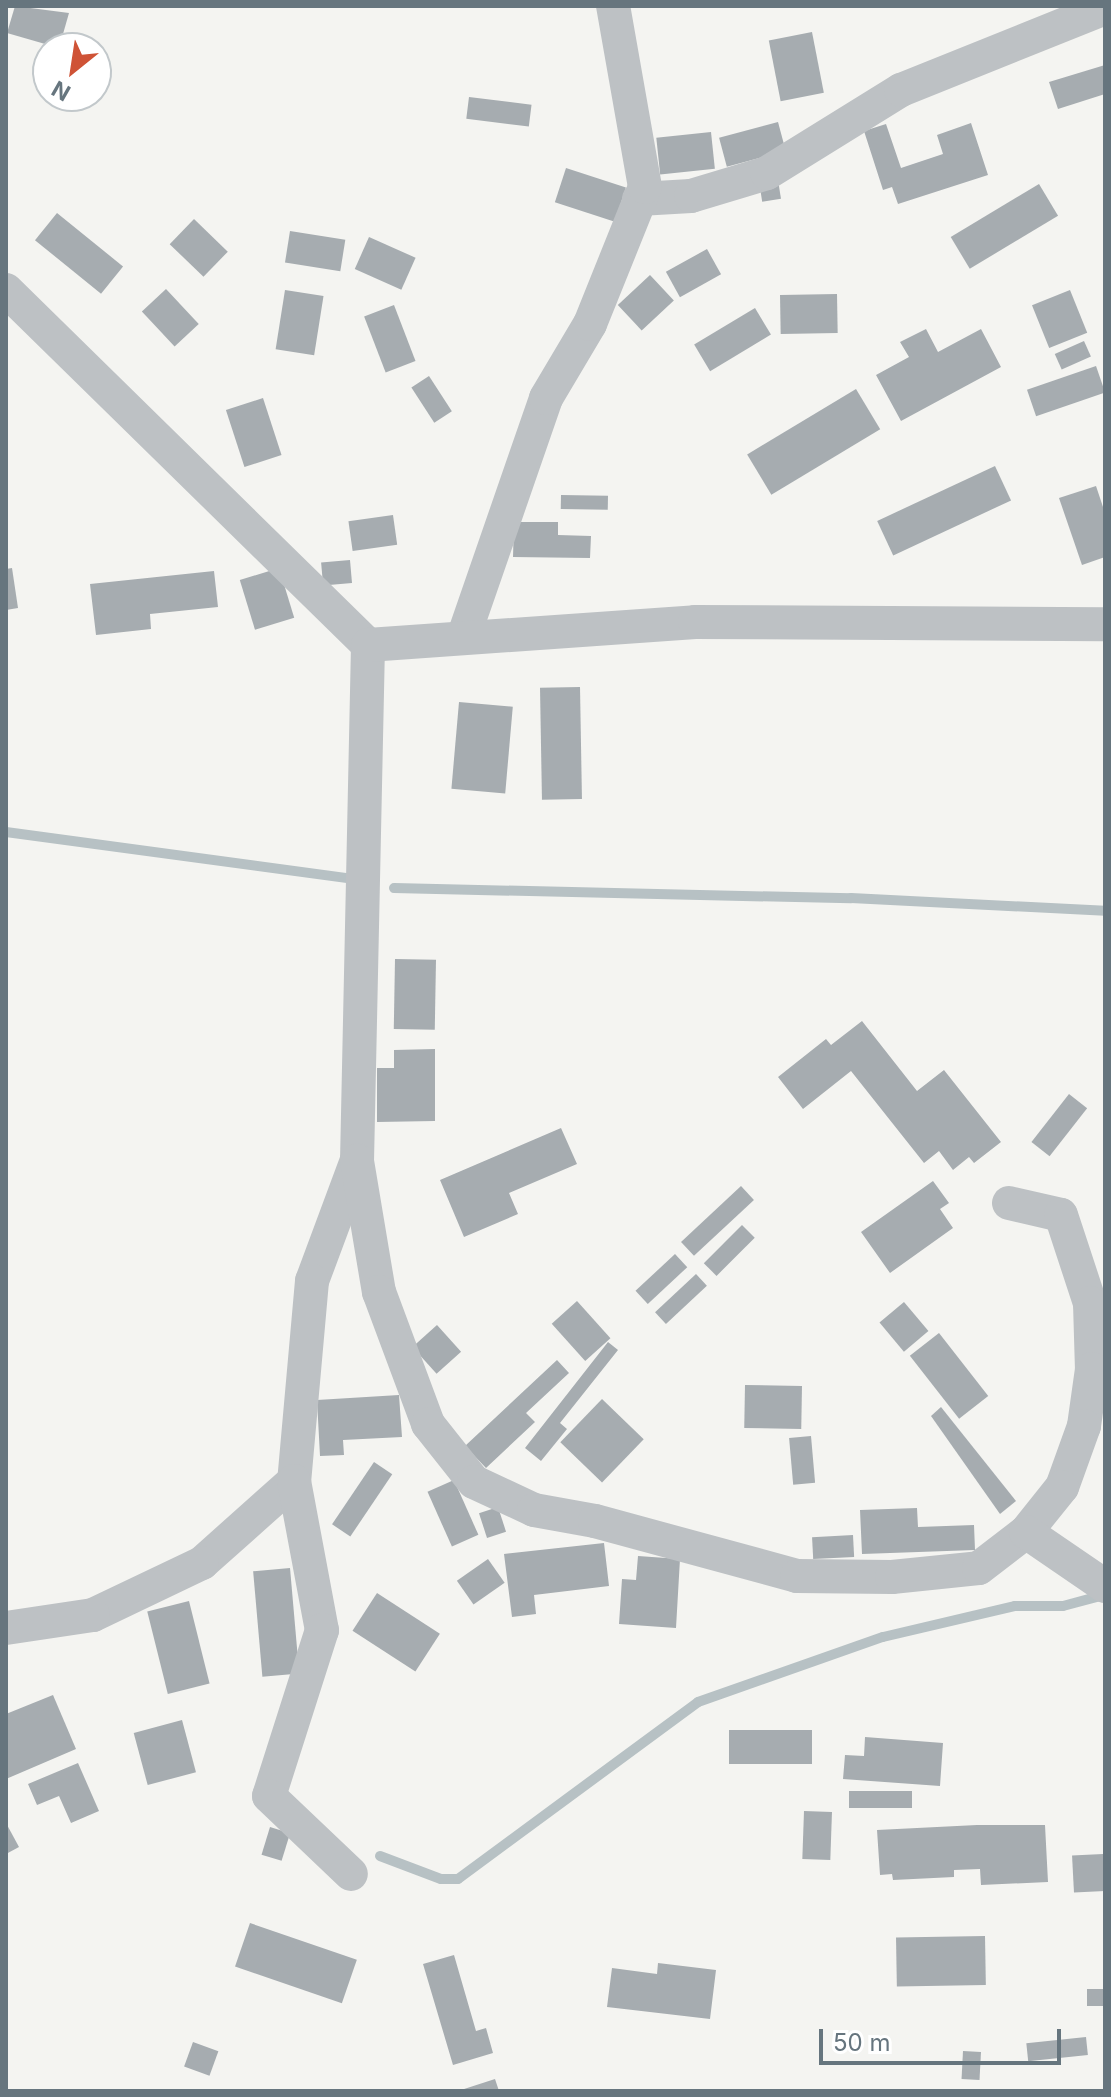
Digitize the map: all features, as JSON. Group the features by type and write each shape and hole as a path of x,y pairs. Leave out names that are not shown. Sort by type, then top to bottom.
{"street":[{"path":"463,638 546,398 590,324 645,187 613,6"},
{"path":"639,199 691,196 767,173 901,90 1105,8"},
{"path":"6,290 368,645 357,1160 379,1292 428,1424 474,1482 534,1510 595,1521 797,1576 892,1577 979,1568 1026,1532 1062,1487 1084,1426 1092,1369 1090,1303 1061,1215 1009,1203"},
{"path":"368,645 695,622 1105,624"},
{"path":"351,1874 269,1796 322,1630 294,1481 312,1281 357,1160"},
{"path":"6,1628 93,1615 202,1563 294,1481"},
{"path":"1026,1532 1105,1586"}],"building":[{"path":"15,6 69,13 64,32 32,32 32,40 7,33"},
{"path":"812,32 824,93 781,101 769,40"},
{"path":"1105,65 1105,94 1058,109 1049,82"},
{"path":"469,97 532,105 529,127 466,119"},
{"path":"778,122 786,151 727,167 719,138"},
{"path":"971,123 988,175 898,204 892,187 883,190 864,131 886,124 901,168 943,154 937,135"},
{"path":"711,132 715,169 660,175 656,138"},
{"path":"566,168 626,187 615,222 555,202"},
{"path":"778,180 781,199 762,202 759,183"},
{"path":"1039,184 1058,216 970,269 951,237"},
{"path":"57,213 123,266 101,294 35,240"},
{"path":"194,219 228,252 203,277 170,244"},
{"path":"290,231 345,240 340,271 285,263"},
{"path":"369,237 416,258 401,290 355,269"},
{"path":"707,249 721,274 680,297 666,272"},
{"path":"650,275 674,301 642,331 618,305"},
{"path":"166,289 199,324 175,347 142,312"},
{"path":"285,290 324,296 314,355 276,349"},
{"path":"1070,290 1087,333 1049,348 1032,305"},
{"path":"837,294 838,333 781,334 780,295"},
{"path":"394,305 416,361 386,372 364,316"},
{"path":"755,308 771,335 710,371 694,345"},
{"path":"926,329 938,352 981,329 1001,367 901,421 876,375 909,357 900,342"},
{"path":"1084,341 1091,357 1062,370 1055,354"},
{"path":"1096,366 1105,393 1036,416 1027,390"},
{"path":"429,376 452,411 434,423 411,387"},
{"path":"856,389 880,429 771,495 747,454"},
{"path":"263,398 282,455 244,467 226,410"},
{"path":"995,466 1011,500 893,555 877,521"},
{"path":"1096,486 1105,513 1105,557 1082,565 1059,498"},
{"path":"561,495 608,496 608,510 561,509"},
{"path":"393,515 397,545 353,551 348,521"},
{"path":"514,522 558,522 558,535 591,536 590,558 513,557"},
{"path":"350,560 352,583 323,585 321,563"},
{"path":"12,568 18,608 6,610 6,569"},
{"path":"279,568 294,618 255,630 240,580"},
{"path":"214,571 218,607 150,614 151,629 96,635 90,584"},
{"path":"580,687 582,799 542,800 540,688"},
{"path":"459,702 513,707 505,793 451,789"},
{"path":"395,959 436,960 435,1030 394,1029"},
{"path":"862,1021 917,1091 944,1070 1001,1142 974,1163 969,1157 953,1170 939,1151 924,1163 851,1071 803,1109 778,1077 826,1039 831,1045"},
{"path":"435,1049 435,1121 377,1122 377,1068 394,1068 394,1050"},
{"path":"1069,1094 1087,1108 1050,1156 1031,1142"},
{"path":"561,1128 577,1164 509,1193 518,1214 464,1237 440,1180"},
{"path":"933,1181 949,1203 940,1209 953,1228 890,1273 861,1232"},
{"path":"741,1186 754,1200 694,1256 681,1242"},
{"path":"742,1225 755,1238 717,1276 704,1263"},
{"path":"675,1254 687,1267 648,1304 636,1291"},
{"path":"696,1274 707,1286 666,1324 655,1312"},
{"path":"577,1301 610,1338 585,1361 552,1324"},
{"path":"904,1302 928,1331 904,1352 879,1323"},
{"path":"437,1325 461,1352 437,1374 412,1347"},
{"path":"939,1333 988,1396 959,1419 910,1356"},
{"path":"608,1342 618,1350 560,1423 567,1429 541,1461 525,1448"},
{"path":"557,1360 569,1373 526,1413 535,1422 486,1468 465,1446"},
{"path":"745,1385 802,1386 801,1429 744,1428"},
{"path":"399,1395 402,1437 343,1440 344,1455 320,1456 317,1400"},
{"path":"602,1399 644,1439 602,1482 560,1442"},
{"path":"941,1407 1016,1501 1000,1514 931,1416"},
{"path":"811,1436 815,1483 793,1485 789,1438"},
{"path":"374,1462 392,1474 350,1536 332,1524"},
{"path":"454,1480 478,1535 452,1547 428,1492"},
{"path":"498,1507 506,1532 487,1538 479,1513"},
{"path":"917,1508 918,1527 974,1525 975,1550 862,1554 860,1510"},
{"path":"853,1535 854,1557 813,1559 812,1537"},
{"path":"604,1543 609,1586 534,1595 536,1614 512,1617 504,1554"},
{"path":"638,1556 680,1559 676,1628 619,1624 622,1579 636,1580"},
{"path":"488,1559 505,1583 474,1605 457,1581"},
{"path":"290,1568 299,1674 262,1677 253,1571"},
{"path":"377,1593 440,1634 415,1672 352,1631"},
{"path":"189,1601 210,1683 168,1694 147,1611"},
{"path":"53,1695 76,1749 6,1779 6,1714"},
{"path":"182,1720 196,1772 148,1785 134,1733"},
{"path":"729,1730 812,1730 812,1764 729,1764"},
{"path":"865,1737 943,1743 940,1786 843,1779 845,1755 864,1756"},
{"path":"78,1763 99,1811 71,1823 59,1796 37,1805 28,1784"},
{"path":"849,1791 912,1791 912,1808 849,1808"},
{"path":"804,1811 832,1812 830,1860 802,1859"},
{"path":"6,1823 19,1847 6,1854"},
{"path":"1045,1825 1048,1882 981,1885 980,1869 954,1870 954,1877 893,1880 892,1874 880,1875 877,1830"},
{"path":"270,1827 290,1833 282,1861 262,1855"},
{"path":"1103,1854 1105,1891 1074,1893 1072,1856"},
{"path":"250,1923 357,1960 342,2003 235,1966"},
{"path":"985,1936 986,1985 897,1987 896,1938"},
{"path":"454,1955 476,2031 486,2028 493,2053 453,2065 423,1964"},
{"path":"658,1963 716,1970 710,2019 607,2007 612,1968 657,1974"},
{"path":"1087,1989 1105,1989 1105,2006 1087,2006"},
{"path":"1086,2037 1088,2055 1028,2061 1026,2043"},
{"path":"193,2042 218,2051 209,2076 184,2066"},
{"path":"963,2051 981,2052 980,2080 962,2079"},
{"path":"495,2079 499,2091 461,2091 461,2090"}],"waterway":[{"path":"6,832 353,879"},
{"path":"394,888 851,898 1105,911"},
{"path":"380,1856 441,1879 458,1879 698,1702 883,1637 1015,1606 1063,1606 1100,1596"}]}
